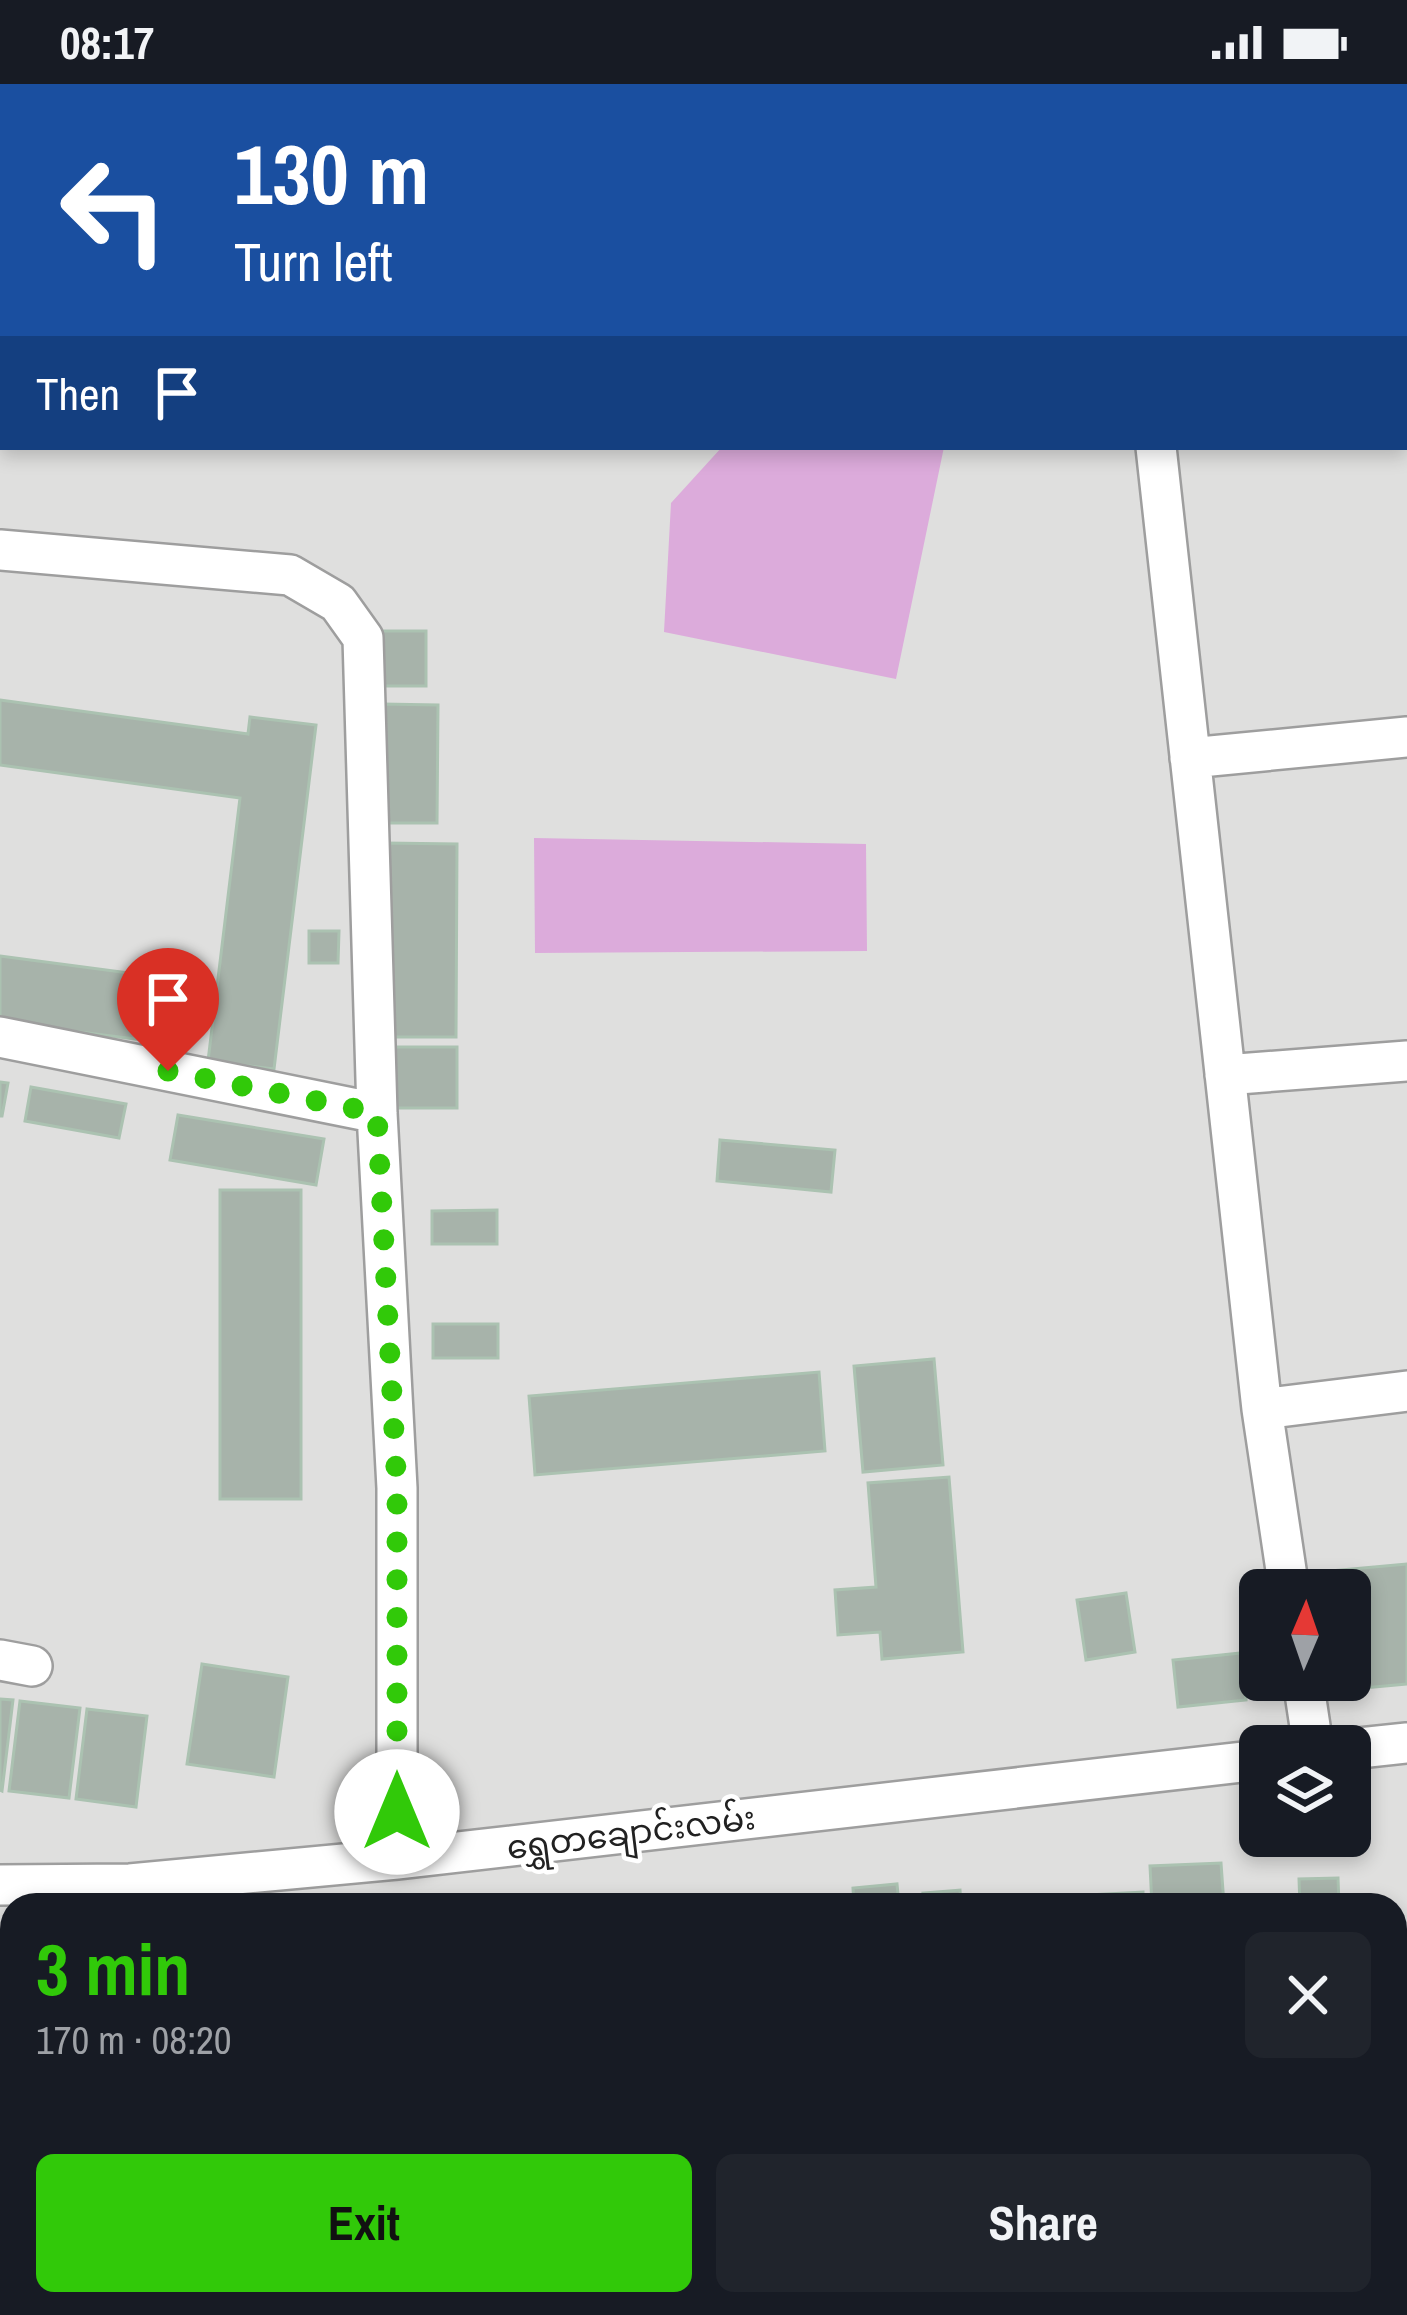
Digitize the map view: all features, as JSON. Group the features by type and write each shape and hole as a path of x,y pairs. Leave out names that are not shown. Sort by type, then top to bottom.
{"street":[{"path":"1156,450 1262,1409 1286,1569"},
{"path":"0,550 290,575 338,603 363,638 377,1113 397,1488 397,1858"},
{"path":"1190,758 1407,737"},
{"path":"0,1037 377,1113"},
{"path":"1225,1075 1407,1060"},
{"path":"1262,1409 1407,1391"},
{"path":"1371,1747 1407,1743"},
{"name":"ရွှေတချောင်းလမ်း","path":"139,1893 397,1858 1239,1762"},
{"name":"ရွှေတချောင်းလမ်း","path":"0,1885 117,1893"}],"shaded area":[{"path":"0,450 1407,450 1407,1893 0,1893"},
{"path":"719,450 943,450 896,679 664,632 671,503"},
{"path":"534,838 866,844 867,951 535,953"}],"building":[{"path":"381,631 426,631 426,686 381,686"},
{"path":"0,700 248,734 250,717 316,725 274,1069 208,1061 240,798 0,765"},
{"path":"381,704 438,705 437,823 381,823"},
{"path":"384,843 457,844 456,1037 383,1037"},
{"path":"309,931 339,931 338,963 309,963"},
{"path":"0,956 167,978 159,1042 0,1022"},
{"path":"385,1047 457,1047 457,1108 385,1108"},
{"path":"0,1082 8,1083 2,1116 0,1116"},
{"path":"31,1087 126,1104 119,1138 25,1121"},
{"path":"178,1115 324,1139 316,1185 170,1160"},
{"path":"720,1140 835,1150 831,1192 717,1181"},
{"path":"220,1190 301,1190 301,1499 220,1499"},
{"path":"497,1210 497,1244 432,1244 432,1211"},
{"path":"433,1324 498,1324 498,1358 433,1358"},
{"path":"934,1359 943,1465 863,1472 854,1366"},
{"path":"819,1372 825,1451 535,1475 529,1396"},
{"path":"949,1477 963,1652 882,1659 880,1632 838,1635 835,1590 876,1587 868,1483"},
{"path":"1407,1564 1407,1684 1371,1687 1371,1569 1351,1569"},
{"path":"1126,1593 1135,1652 1086,1660 1077,1600"},
{"path":"1239,1653 1239,1701 1178,1707 1173,1660"},
{"path":"202,1664 288,1677 274,1777 187,1764"},
{"path":"0,1699 13,1700 2,1791 0,1790"},
{"path":"20,1701 80,1708 69,1798 9,1791"},
{"path":"87,1709 147,1716 136,1807 76,1799"},
{"path":"1221,1863 1223,1893 1151,1893 1150,1866"},
{"path":"1338,1878 1339,1893 1300,1893 1299,1879"},
{"path":"897,1884 898,1893 853,1893 853,1888"}],"route":[{"path":"168,1071 377,1113 397,1488 397,1812"}]}
